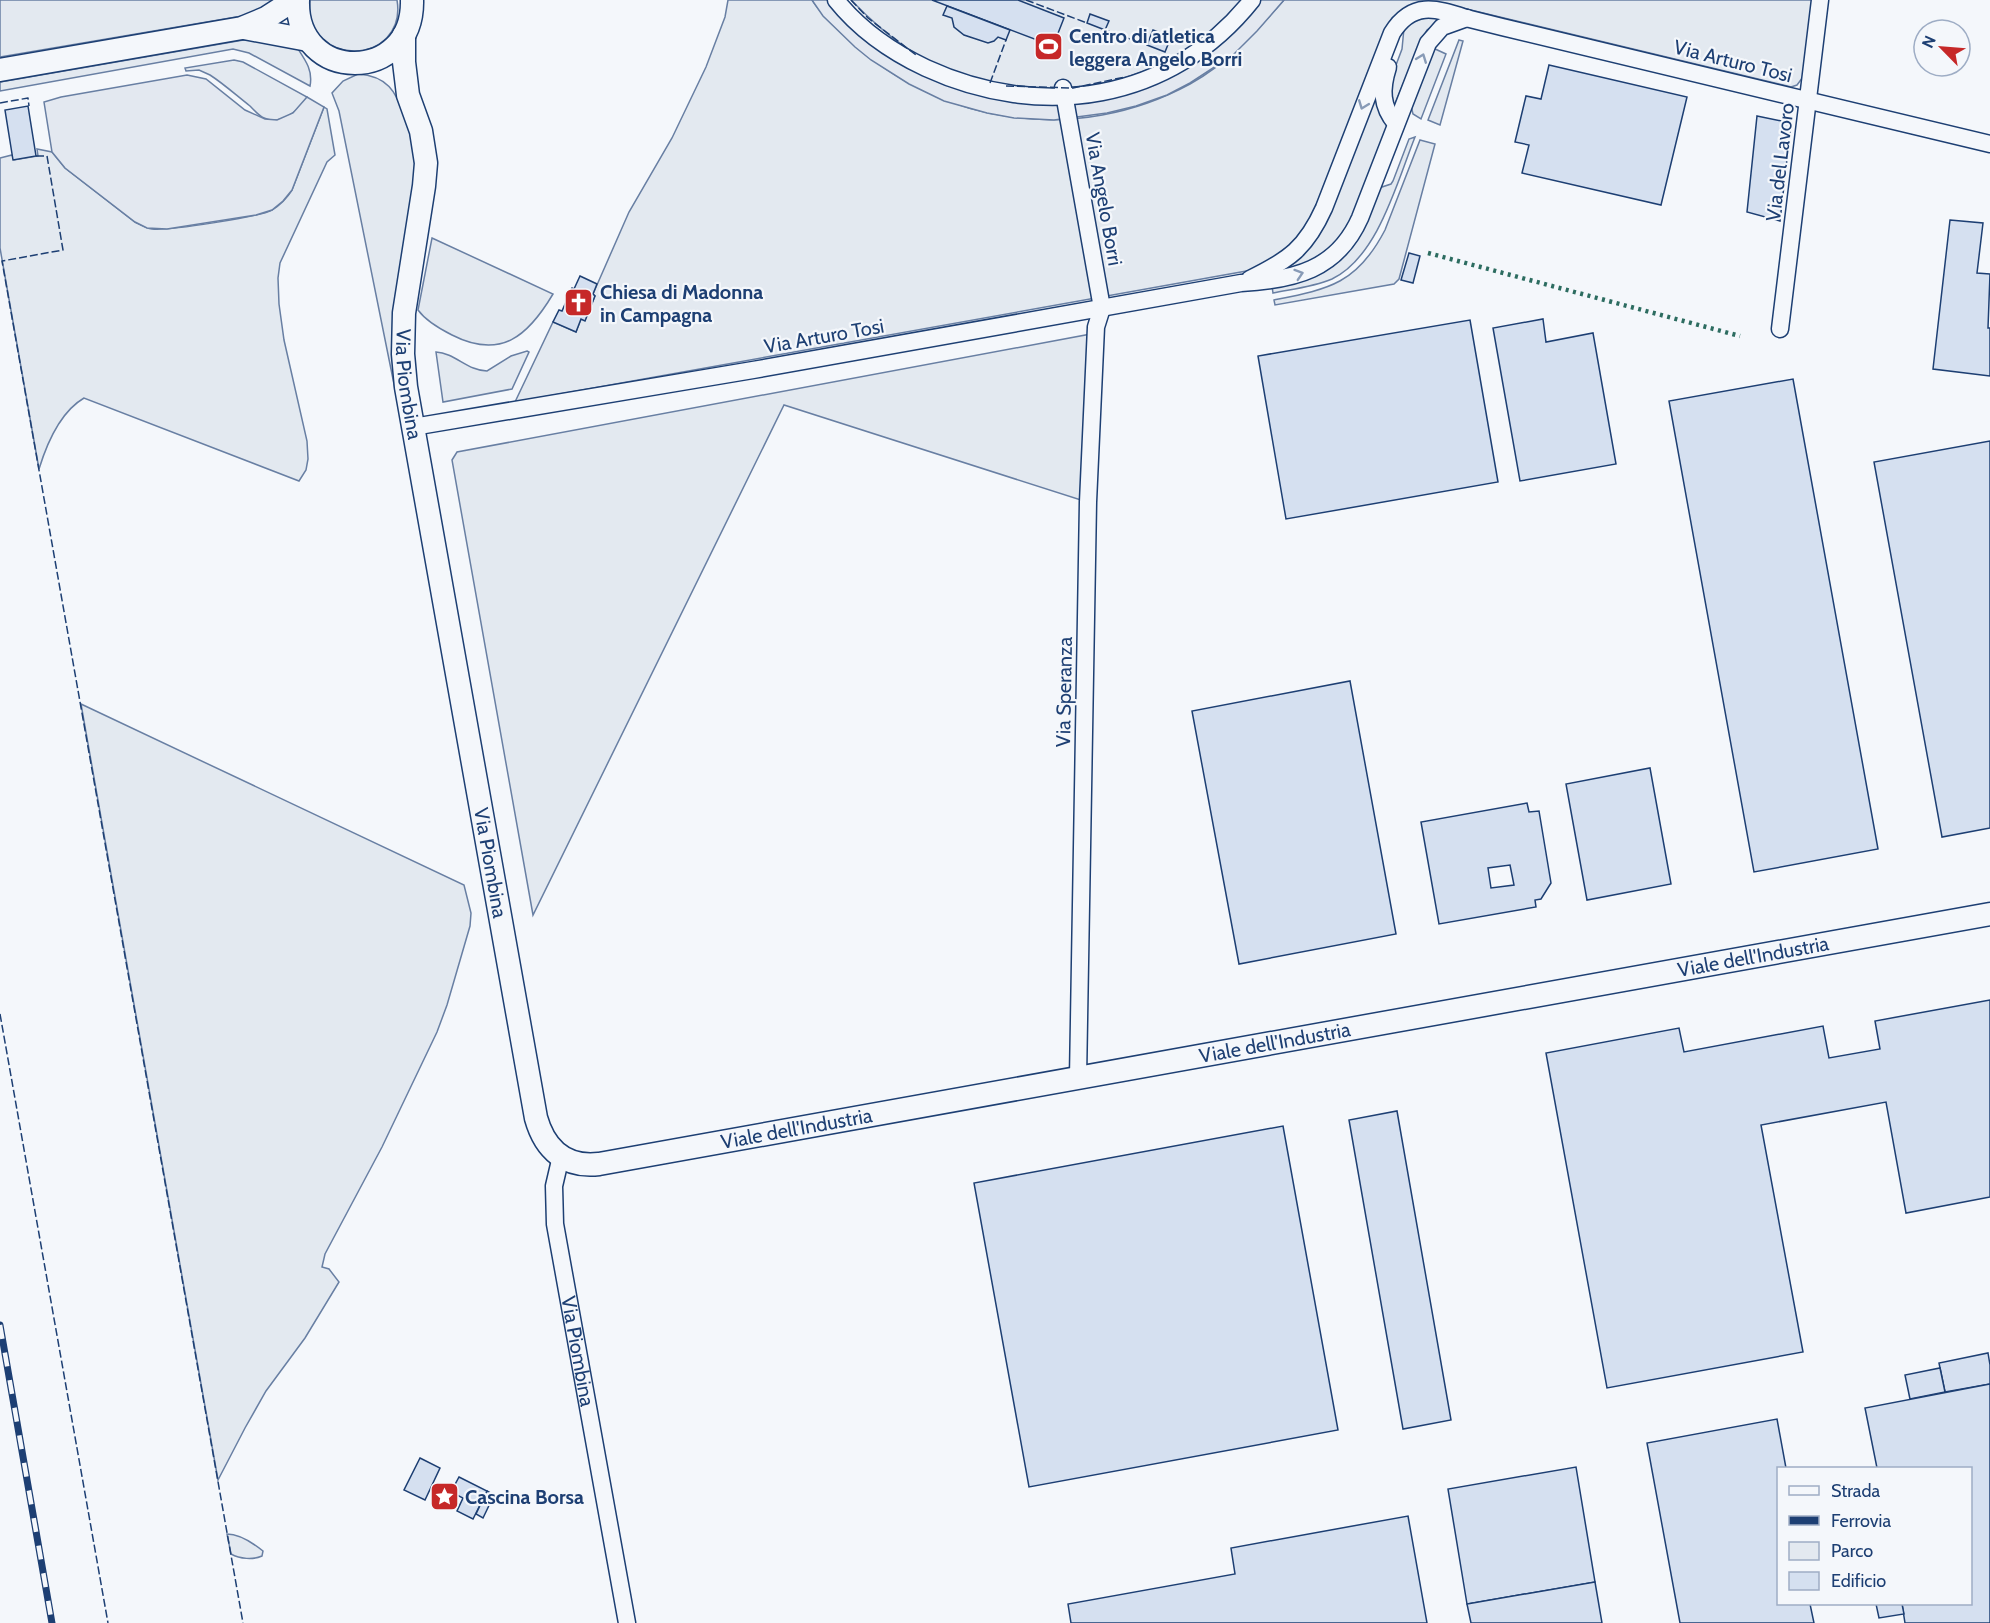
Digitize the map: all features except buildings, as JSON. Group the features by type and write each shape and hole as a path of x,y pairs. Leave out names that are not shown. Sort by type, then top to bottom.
{"street":[{"path":"0,70 242,28 266,18 296,0 301,27 315,49 333,59 353,64 364,63 393,81 408,95"},
{"name":"Via Piombina","path":"364,63 387,54 397,45 411,18 412,0"},
{"path":"836,0 844,11 888,48 939,74 998,93 1021,96 1103,93 1172,68 1209,43 1252,0"},
{"name":"Via del Lavoro","path":"1780,329 1820,0"},
{"name":"Via Arturo Tosi","path":"1242,283 1280,264 1296,251 1311,233 1324,208 1382,57 1398,23 1410,14 1428,9 1437,9 1990,144"},
{"name":"Via Arturo Tosi","path":"413,427 764,368 1242,283 1278,280 1305,273 1320,266 1341,250 1350,239 1432,36 1442,27 1467,18"},
{"path":"1396,124 1386,108 1382,89 1397,42 1398,23"},
{"path":"242,28 308,40"},
{"name":"Via Piombina","path":"404,35 408,95 421,131 426,163 404,313 404,369 536,1118 545,1142 561,1156 554,1186 555,1224 627,1623"},
{"name":"Via Angelo Borri","path":"1064,93 1102,308"},
{"name":"Via Speranza","path":"1078,1078 1088,502 1096,327 1102,308"},
{"name":"Viale dell'Industria","path":"561,1156 579,1164 599,1164 1990,914"}],"green space":[{"path":"0,0 279,0 254,14 0,57"},
{"path":"310,0 397,0 396,22 387,37 372,47 355,51 337,48 322,39 312,23"},
{"path":"728,0 812,0 824,16 849,40 886,69 926,92 968,108 1012,117 1057,120 1102,115 1147,103 1190,84 1229,57 1284,0 1812,0 1803,77 1797,85 1791,87 1454,6 1402,10 1392,18 1385,31 1308,226 1285,251 1252,270 515,402 553,322 576,332 581,319 585,320 595,296 593,294 629,212 672,138 706,67 725,17"},
{"name":"Centro di atletica leggera Angelo Borri","path":"851,0 1244,0 1193,46 1149,69 1096,84 1040,89 985,82 959,75 929,62 900,44"},
{"path":"1434,16 1441,20 1427,30 1394,106 1392,106 1390,81 1402,49 1404,28 1412,21"},
{"path":"255,38 298,49 310,71 310,86 249,53 233,49 0,91 0,82"},
{"path":"1459,40 1463,41 1440,125 1428,120"},
{"path":"1433,48 1446,54 1421,119 1413,114 1411,106"},
{"path":"234,60 243,62 307,97 300,107 289,115 270,120 260,116 210,75 199,70 186,71 185,68"},
{"path":"358,74 376,78 394,92 407,123 414,157 412,207 393,316 393,349 398,404 339,111 332,93 343,81"},
{"path":"1375,97 1381,116 1389,127 1352,221 1340,239 1320,257 1288,271 1287,267"},
{"path":"324,107 327,109 335,155 327,162 280,263 278,278 284,340 307,441 306,470 299,481 84,398 61,420 50,439 39,469 0,248 0,158 12,155 14,160 38,156 37,149 52,152 65,168 135,222 148,228 176,228 213,223 264,213 283,201 292,190"},
{"path":"1415,137 1384,217 1362,254 1332,279 1273,293 1272,286 1307,278 1379,188 1391,184 1409,139"},
{"path":"1420,140 1435,144 1399,279 1394,284 1275,305 1274,300 1311,292 1340,281 1364,262 1385,230"},
{"path":"432,238 553,294 534,322 512,340 485,345 452,335 429,321 418,310"},
{"path":"1091,334 1084,501 784,405 533,915 452,460 457,452"},
{"path":"436,352 487,371 511,356 529,352 512,389 443,402"},
{"path":"81,704 464,885 471,913 470,926 437,1032 382,1147 325,1254 322,1267 329,1269 339,1282 305,1338 266,1391 218,1480"},
{"path":"227,1534 251,1542 263,1551 262,1556 246,1558 231,1554"}],"shaded area":[{"path":"812,0 836,0 939,74 1065,98 1172,68 1252,0 1284,0 1233,55 1167,95 1107,113 1054,120 1014,118 987,113 944,101 909,84 855,47 823,16"},
{"path":"187,75 206,79 245,110 265,119 277,120 293,113 307,97 324,107 292,190 272,210 256,215 167,229 147,228 135,222 65,168 52,152 44,102"}],"railway":[{"path":"0,1325 52,1623"}],"hedge":[{"path":"1428,253 1740,336"}],"fence":[{"path":"851,0 868,18 916,55"},
{"path":"1026,0 1087,23"},
{"path":"1105,30 1147,45"},
{"path":"990,83 1006,40"},
{"path":"1006,86 1073,88 1125,77"},
{"path":"0,103 28,98 29,106"},
{"path":"36,156 47,156 63,250 2,261 243,1623"},
{"path":"0,1014 108,1623"}],"place":[{"name":"Centro di atletica leggera Angelo Borri","path":"1048,47"},
{"name":"Chiesa di Madonna in Campagna","path":"579,303"},
{"name":"Cascina Borsa","path":"444,1497"}]}
